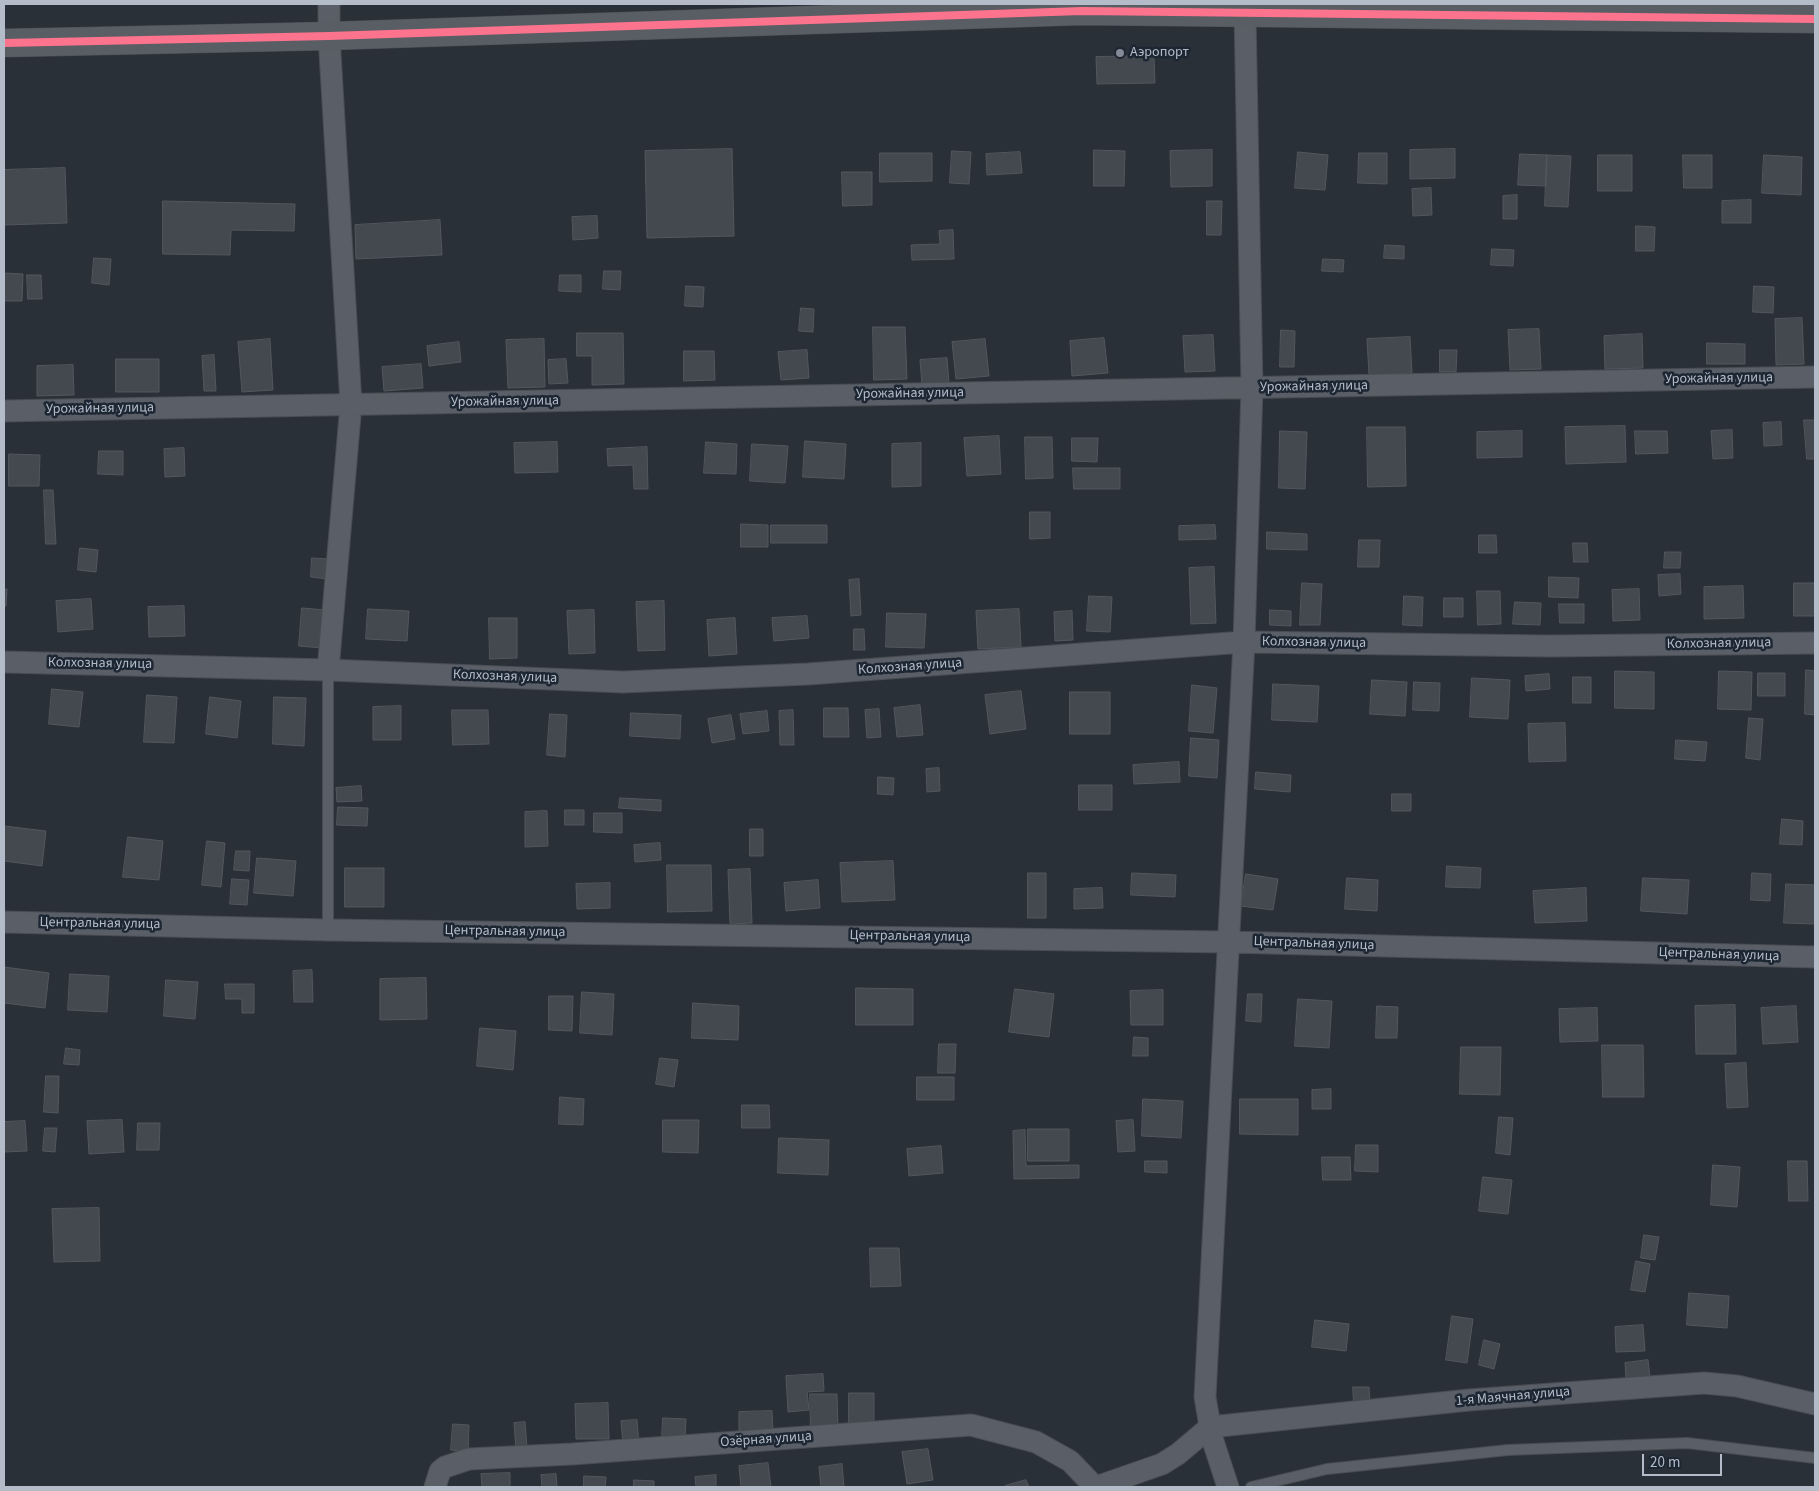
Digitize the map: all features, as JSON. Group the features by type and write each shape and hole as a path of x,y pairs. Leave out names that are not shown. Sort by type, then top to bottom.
{"main road":[{"path":"4,43 328,36 1051,8 1211,9 1245,13 1289,8 1815,19"}],"street":[{"path":"328,670 351,404 328,36 329,4"},
{"path":"1228,1487 1210,1426 1204,1397 1244,642 1252,388 1245,13"},
{"name":"Урожайная улица","path":"4,411 1815,377"},
{"name":"Колхозная улица","path":"4,662 328,670 623,682 818,673 1244,642 1550,646 1815,644"},
{"name":"Центральная улица","path":"4,922 328,930 1229,942 1815,957"},
{"name":"1-я Маячная улица","path":"1210,1426 1469,1400 1704,1382 1737,1386 1815,1404"},
{"name":"Озёрная улица","path":"435,1487 440,1471 445,1466 469,1459 572,1454 971,1425 1036,1442 1070,1461 1096,1487"},
{"path":"1096,1487 1162,1464 1178,1454 1210,1426"}],"lane":[{"path":"328,670 328,930"},
{"path":"1251,1487 1327,1469 1508,1450 1687,1444 1815,1458"}],"building":[{"path":"1154,56 1155,83 1097,84 1096,57"},
{"path":"732,149 734,236 647,238 645,151"},
{"path":"1455,149 1455,178 1410,179 1410,150"},
{"path":"1094,150 1125,151 1124,186 1094,186"},
{"path":"1212,150 1212,186 1171,187 1170,151"},
{"path":"952,151 971,152 969,184 950,183"},
{"path":"1020,152 1022,173 987,175 986,154"},
{"path":"1298,152 1328,155 1325,190 1295,188"},
{"path":"880,153 932,153 932,181 880,182"},
{"path":"1359,153 1387,153 1387,184 1358,183"},
{"path":"1520,154 1547,155 1546,186 1518,185"},
{"path":"1547,155 1571,156 1568,207 1545,206"},
{"path":"1598,155 1632,155 1632,191 1598,191"},
{"path":"1683,155 1712,155 1712,188 1684,188"},
{"path":"1764,155 1802,157 1801,195 1762,193"},
{"path":"65,168 67,223 4,225 4,170"},
{"path":"842,172 872,172 872,205 843,206"},
{"path":"1431,188 1432,215 1413,216 1412,189"},
{"path":"1517,195 1517,219 1503,219 1503,196"},
{"path":"1751,200 1751,223 1722,223 1722,201"},
{"path":"163,201 295,204 294,231 231,230 230,255 163,254"},
{"path":"1207,201 1222,201 1221,235 1207,235"},
{"path":"597,216 598,238 573,240 572,217"},
{"path":"440,220 442,255 356,259 355,225"},
{"path":"1636,226 1655,227 1654,251 1636,251"},
{"path":"953,230 954,259 912,260 911,245 940,244 939,231"},
{"path":"1385,245 1404,246 1404,259 1384,258"},
{"path":"1492,249 1514,250 1513,266 1491,265"},
{"path":"94,258 111,259 109,285 92,283"},
{"path":"1323,259 1344,260 1343,272 1322,271"},
{"path":"604,271 621,271 620,290 603,289"},
{"path":"4,273 23,274 22,301 4,301"},
{"path":"27,275 41,275 42,299 28,299"},
{"path":"560,275 581,275 581,292 559,291"},
{"path":"686,286 704,287 703,307 685,306"},
{"path":"1754,286 1774,287 1773,313 1753,312"},
{"path":"801,308 814,309 813,332 799,331"},
{"path":"1802,318 1804,364 1776,365 1775,319"},
{"path":"873,327 905,327 907,379 874,380"},
{"path":"1539,329 1541,369 1510,370 1508,330"},
{"path":"1281,330 1295,331 1294,367 1280,367"},
{"path":"577,333 623,333 624,384 592,385 592,356 577,356"},
{"path":"1642,334 1643,368 1605,369 1604,336"},
{"path":"1213,335 1215,371 1185,372 1183,336"},
{"path":"1410,337 1412,373 1369,375 1367,339"},
{"path":"1104,338 1108,373 1072,376 1070,341"},
{"path":"270,339 273,390 242,392 238,342"},
{"path":"544,339 545,387 508,388 506,340"},
{"path":"985,339 989,376 956,379 952,342"},
{"path":"459,342 461,362 429,366 427,346"},
{"path":"1707,343 1745,344 1745,364 1707,364"},
{"path":"807,350 809,378 781,380 778,352"},
{"path":"1440,350 1457,350 1456,372 1440,372"},
{"path":"684,351 714,351 715,380 684,381"},
{"path":"214,355 216,391 204,391 202,356"},
{"path":"947,358 949,383 922,385 920,360"},
{"path":"116,359 159,359 159,392 116,392"},
{"path":"566,359 568,383 549,384 548,360"},
{"path":"421,364 423,388 384,391 382,367"},
{"path":"73,365 74,395 37,396 37,366"},
{"path":"1804,420 1815,420 1815,459 1807,459"},
{"path":"1781,422 1782,445 1764,446 1763,423"},
{"path":"1625,426 1626,462 1566,464 1565,427"},
{"path":"1367,427 1405,427 1406,486 1368,487"},
{"path":"1732,430 1733,458 1713,459 1711,431"},
{"path":"1280,431 1307,432 1305,489 1279,488"},
{"path":"1522,431 1522,457 1477,458 1477,432"},
{"path":"1635,431 1667,431 1668,453 1636,454"},
{"path":"999,436 1001,474 967,476 964,438"},
{"path":"1025,437 1052,437 1053,478 1026,479"},
{"path":"1072,438 1098,438 1097,462 1072,461"},
{"path":"805,441 846,444 844,479 803,477"},
{"path":"557,442 558,472 515,473 514,443"},
{"path":"706,442 737,444 736,474 704,473"},
{"path":"921,443 921,486 892,487 892,444"},
{"path":"752,444 788,446 785,483 750,481"},
{"path":"647,447 648,489 634,489 633,465 608,466 607,449"},
{"path":"184,448 185,476 165,477 164,449"},
{"path":"99,451 123,451 123,475 98,474"},
{"path":"9,454 40,455 39,486 9,486"},
{"path":"1073,468 1120,468 1120,489 1074,489"},
{"path":"44,490 53,490 56,544 46,544"},
{"path":"1030,512 1050,512 1050,538 1030,539"},
{"path":"741,524 768,525 768,547 741,547"},
{"path":"771,525 827,525 827,543 771,543"},
{"path":"1215,525 1216,539 1179,540 1179,526"},
{"path":"1267,532 1307,534 1307,550 1267,549"},
{"path":"1479,535 1496,535 1497,553 1479,553"},
{"path":"1359,540 1380,540 1379,567 1358,567"},
{"path":"1573,543 1587,543 1588,562 1574,562"},
{"path":"80,548 98,550 96,572 78,570"},
{"path":"1665,552 1681,552 1680,568 1664,568"},
{"path":"312,558 329,559 327,579 311,577"},
{"path":"1214,567 1216,623 1191,624 1189,568"},
{"path":"1680,574 1681,594 1659,596 1658,575"},
{"path":"1549,577 1579,578 1578,598 1549,597"},
{"path":"859,579 861,615 851,616 849,580"},
{"path":"1302,583 1322,584 1320,625 1300,625"},
{"path":"1794,583 1815,583 1815,616 1794,616"},
{"path":"1743,586 1744,618 1704,619 1704,587"},
{"path":"4,589 7,589 6,606 4,606"},
{"path":"1639,589 1640,620 1613,621 1612,590"},
{"path":"1477,591 1500,591 1501,624 1478,625"},
{"path":"1089,596 1112,597 1110,632 1087,631"},
{"path":"1404,596 1423,597 1422,626 1403,625"},
{"path":"1444,598 1463,598 1463,617 1444,617"},
{"path":"91,599 93,629 58,632 56,601"},
{"path":"664,601 665,650 638,651 636,602"},
{"path":"1515,602 1541,603 1540,625 1513,624"},
{"path":"1559,604 1584,604 1584,623 1560,623"},
{"path":"184,606 185,636 149,637 148,607"},
{"path":"302,608 325,610 322,648 299,646"},
{"path":"368,609 409,611 407,641 366,639"},
{"path":"1019,609 1021,647 978,649 976,611"},
{"path":"594,610 595,653 569,654 567,611"},
{"path":"1270,610 1291,611 1291,626 1270,625"},
{"path":"1072,611 1073,640 1055,641 1054,612"},
{"path":"887,613 926,614 924,648 886,647"},
{"path":"807,616 809,638 774,641 772,618"},
{"path":"489,618 517,618 517,658 490,659"},
{"path":"735,618 737,654 709,656 707,620"},
{"path":"854,629 864,629 865,650 854,650"},
{"path":"1806,670 1815,671 1815,715 1805,714"},
{"path":"1615,671 1654,672 1654,709 1615,708"},
{"path":"1719,671 1752,672 1751,710 1718,709"},
{"path":"1758,673 1785,673 1785,696 1758,696"},
{"path":"1549,674 1550,689 1526,691 1525,676"},
{"path":"1573,677 1591,677 1591,703 1573,703"},
{"path":"1472,678 1510,680 1508,719 1470,717"},
{"path":"1372,680 1407,682 1405,716 1370,714"},
{"path":"1414,682 1440,683 1439,711 1413,710"},
{"path":"1273,684 1319,686 1317,722 1272,720"},
{"path":"1192,685 1217,688 1213,733 1189,731"},
{"path":"52,689 83,692 79,727 49,724"},
{"path":"1021,691 1026,729 990,734 985,695"},
{"path":"1070,692 1110,692 1110,734 1070,734"},
{"path":"147,695 177,697 174,743 144,742"},
{"path":"210,697 241,701 237,738 206,734"},
{"path":"274,697 306,698 304,746 273,744"},
{"path":"920,705 923,735 897,737 894,708"},
{"path":"401,706 401,740 373,740 373,707"},
{"path":"824,708 848,708 849,737 824,737"},
{"path":"879,709 881,737 867,738 865,710"},
{"path":"452,710 488,710 489,744 453,745"},
{"path":"793,710 794,745 780,745 779,711"},
{"path":"767,711 769,731 743,734 740,714"},
{"path":"631,713 681,715 680,739 630,736"},
{"path":"550,714 567,715 565,757 547,755"},
{"path":"731,715 735,739 712,743 708,719"},
{"path":"1749,718 1763,719 1760,760 1746,758"},
{"path":"1565,723 1566,761 1529,762 1528,724"},
{"path":"1191,738 1219,740 1217,778 1189,776"},
{"path":"1676,740 1707,742 1705,761 1675,759"},
{"path":"1179,762 1180,782 1134,784 1133,765"},
{"path":"939,768 940,791 927,792 926,769"},
{"path":"1256,772 1291,775 1290,792 1255,789"},
{"path":"878,777 894,778 893,795 878,794"},
{"path":"1079,785 1112,785 1112,810 1079,810"},
{"path":"361,786 362,801 337,802 336,788"},
{"path":"1392,794 1411,794 1411,811 1392,811"},
{"path":"620,798 661,800 661,811 619,808"},
{"path":"338,807 368,808 367,826 337,825"},
{"path":"565,810 584,810 584,825 565,825"},
{"path":"547,811 548,846 525,847 525,812"},
{"path":"594,813 622,813 622,833 594,832"},
{"path":"1782,819 1803,821 1802,845 1780,844"},
{"path":"4,826 46,831 42,866 4,861"},
{"path":"750,829 763,829 763,856 750,856"},
{"path":"128,837 163,841 159,880 123,877"},
{"path":"207,841 225,843 221,887 202,885"},
{"path":"660,843 661,860 635,862 634,845"},
{"path":"236,851 250,851 249,871 234,870"},
{"path":"257,858 296,861 293,896 254,893"},
{"path":"893,861 895,900 842,902 840,863"},
{"path":"667,865 711,865 712,911 668,912"},
{"path":"1447,866 1481,868 1480,888 1446,887"},
{"path":"345,868 384,868 384,907 345,907"},
{"path":"750,869 752,923 730,924 728,870"},
{"path":"1028,873 1046,873 1046,918 1028,918"},
{"path":"1132,873 1176,875 1175,897 1131,895"},
{"path":"1752,873 1771,874 1770,901 1751,900"},
{"path":"1246,874 1278,879 1273,910 1241,906"},
{"path":"1347,878 1378,880 1377,911 1345,909"},
{"path":"1643,878 1689,880 1687,914 1641,911"},
{"path":"232,879 249,880 247,905 230,904"},
{"path":"818,880 820,908 786,911 784,883"},
{"path":"610,883 610,908 577,909 576,884"},
{"path":"1786,884 1815,885 1815,924 1784,923"},
{"path":"1102,888 1103,908 1074,909 1074,889"},
{"path":"1586,888 1587,921 1535,923 1533,891"},
{"path":"4,967 49,973 45,1008 4,1003"},
{"path":"312,970 313,1002 294,1002 293,971"},
{"path":"70,974 109,976 107,1012 68,1010"},
{"path":"426,978 427,1019 380,1020 380,979"},
{"path":"166,980 198,982 195,1019 164,1016"},
{"path":"225,984 254,984 254,1013 242,1013 242,999 226,999"},
{"path":"856,988 913,989 913,1025 856,1025"},
{"path":"1015,989 1054,994 1049,1037 1009,1032"},
{"path":"1163,990 1163,1025 1131,1025 1130,991"},
{"path":"582,992 614,994 612,1035 580,1033"},
{"path":"1248,994 1262,994 1261,1022 1246,1021"},
{"path":"549,996 573,996 572,1031 549,1030"},
{"path":"1298,999 1332,1001 1329,1048 1295,1046"},
{"path":"693,1003 739,1006 738,1040 692,1038"},
{"path":"1735,1005 1736,1054 1696,1054 1695,1006"},
{"path":"1377,1006 1398,1007 1397,1038 1376,1038"},
{"path":"1796,1006 1798,1042 1763,1044 1761,1008"},
{"path":"1597,1008 1598,1041 1560,1042 1559,1009"},
{"path":"480,1028 516,1031 513,1070 477,1066"},
{"path":"1134,1037 1148,1038 1148,1056 1133,1056"},
{"path":"939,1044 956,1044 955,1073 938,1073"},
{"path":"1602,1045 1643,1045 1644,1097 1603,1097"},
{"path":"1461,1047 1501,1047 1500,1095 1460,1094"},
{"path":"66,1048 80,1050 79,1065 64,1064"},
{"path":"660,1058 678,1060 674,1087 656,1084"},
{"path":"1746,1063 1748,1107 1727,1108 1725,1064"},
{"path":"46,1076 59,1076 58,1113 44,1112"},
{"path":"917,1077 954,1077 954,1100 917,1100"},
{"path":"1331,1089 1331,1109 1312,1109 1312,1090"},
{"path":"560,1097 584,1099 583,1125 559,1124"},
{"path":"1143,1099 1183,1101 1181,1138 1142,1136"},
{"path":"1240,1099 1298,1099 1298,1135 1240,1134"},
{"path":"742,1105 769,1105 770,1128 742,1128"},
{"path":"1499,1117 1513,1118 1510,1155 1496,1153"},
{"path":"122,1120 124,1152 89,1154 87,1121"},
{"path":"663,1120 699,1120 698,1153 663,1152"},
{"path":"1133,1120 1135,1151 1118,1152 1116,1121"},
{"path":"25,1121 27,1151 4,1152 4,1122"},
{"path":"138,1123 160,1123 159,1150 137,1150"},
{"path":"45,1128 57,1128 55,1152 43,1151"},
{"path":"1028,1129 1069,1129 1069,1161 1028,1161"},
{"path":"1025,1130 1026,1166 1079,1165 1079,1178 1014,1179 1013,1131"},
{"path":"779,1138 829,1140 828,1175 778,1173"},
{"path":"1356,1145 1378,1145 1378,1172 1355,1171"},
{"path":"941,1146 943,1173 909,1176 907,1149"},
{"path":"1322,1157 1350,1157 1351,1180 1323,1180"},
{"path":"1145,1161 1167,1161 1167,1173 1145,1172"},
{"path":"1788,1161 1807,1161 1808,1201 1789,1201"},
{"path":"1713,1165 1740,1167 1737,1207 1711,1205"},
{"path":"1483,1177 1512,1180 1508,1214 1479,1211"},
{"path":"99,1208 100,1261 54,1262 52,1209"},
{"path":"1644,1235 1659,1237 1655,1260 1641,1258"},
{"path":"870,1248 899,1248 901,1286 871,1287"},
{"path":"1636,1261 1650,1264 1645,1292 1631,1290"},
{"path":"1689,1293 1729,1296 1727,1328 1687,1325"},
{"path":"1452,1316 1473,1319 1467,1363 1446,1360"},
{"path":"1315,1320 1349,1324 1346,1351 1312,1347"},
{"path":"1643,1325 1645,1351 1616,1352 1615,1327"},
{"path":"1484,1340 1500,1344 1494,1369 1479,1365"},
{"path":"1648,1360 1650,1377 1626,1379 1625,1363"},
{"path":"823,1374 824,1391 807,1392 809,1410 788,1412 786,1376"},
{"path":"1353,1387 1369,1387 1370,1403 1354,1403"},
{"path":"849,1393 874,1393 874,1427 849,1427"},
{"path":"810,1394 837,1394 838,1428 811,1428"},
{"path":"608,1403 609,1439 576,1439 575,1404"},
{"path":"772,1411 773,1434 739,1435 739,1412"},
{"path":"663,1418 686,1419 685,1438 662,1437"},
{"path":"637,1420 639,1444 623,1445 621,1421"},
{"path":"525,1422 527,1448 516,1449 514,1423"},
{"path":"453,1424 469,1425 468,1452 451,1450"},
{"path":"928,1449 933,1480 907,1484 902,1452"},
{"path":"768,1463 771,1487 741,1487 739,1466"},
{"path":"842,1464 844,1487 821,1487 819,1467"},
{"path":"510,1473 510,1487 482,1487 481,1474"},
{"path":"556,1474 557,1487 542,1487 541,1475"},
{"path":"716,1475 716,1487 696,1487 695,1477"},
{"path":"584,1476 606,1477 605,1487 584,1487"},
{"path":"634,1480 654,1481 654,1487 634,1487"},
{"path":"1026,1480 1029,1487 1005,1487 1005,1486"}],"transit line":[{"path":"4,43 329,36 1082,11 1815,19"}],"place":[{"name":"Аэропорт","path":"1120,53"}]}
